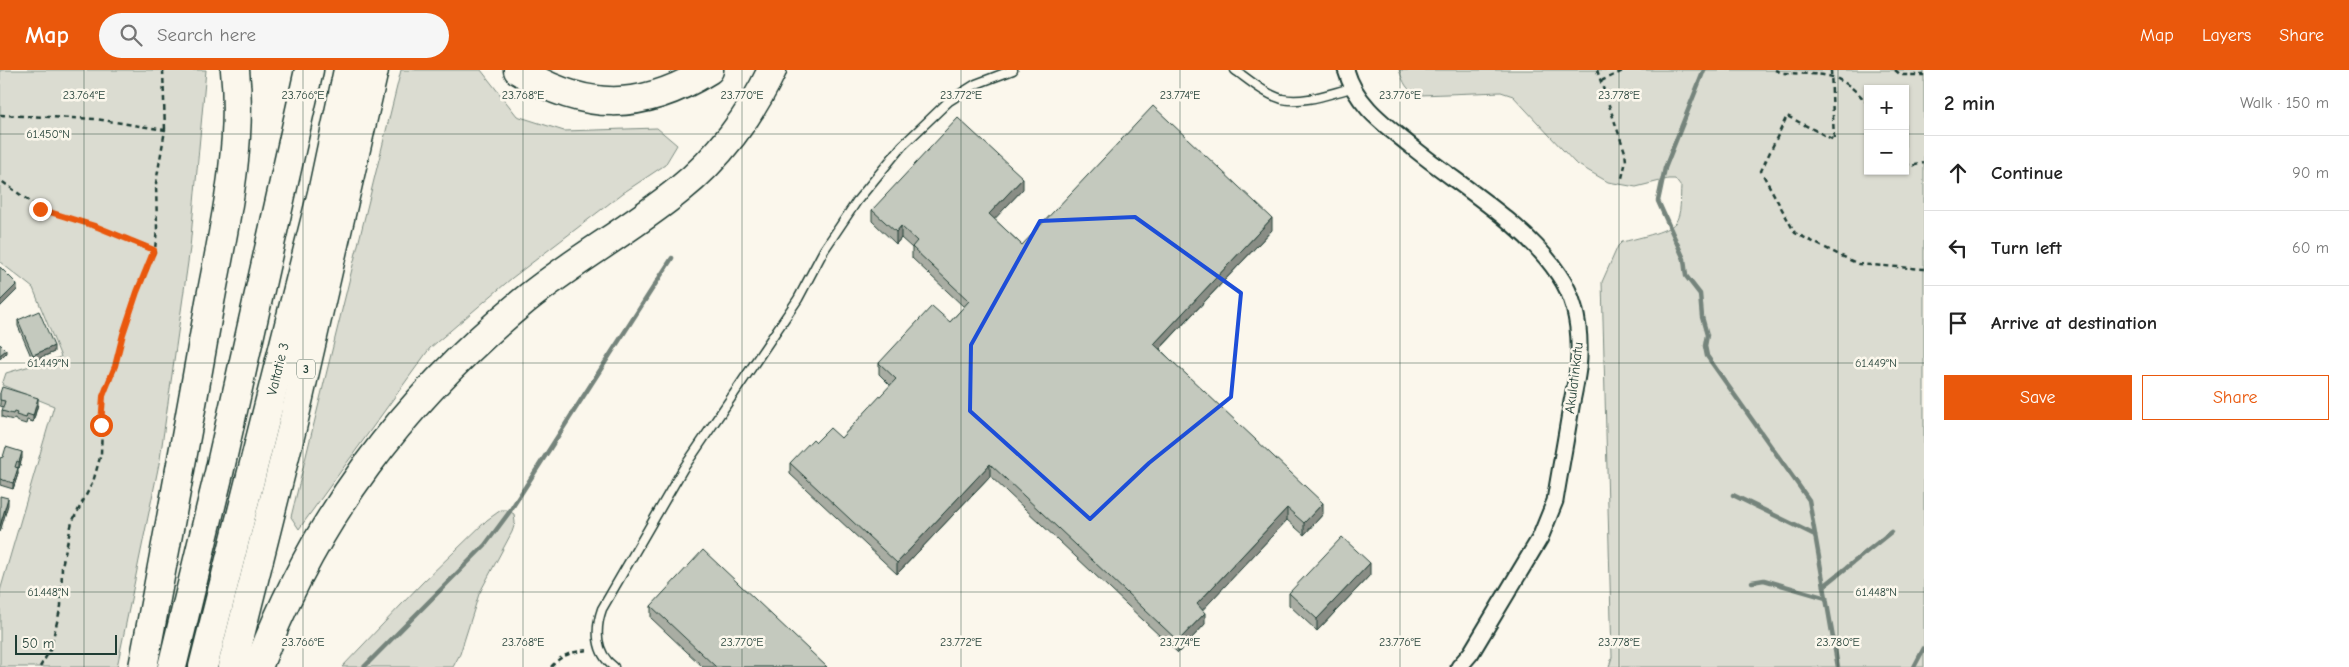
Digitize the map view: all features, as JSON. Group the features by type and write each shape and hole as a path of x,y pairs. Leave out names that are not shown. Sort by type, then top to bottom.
{"highway":[{"path":"143,667 192,412 228,198 237,115 235,70"},
{"path":"172,667 219,473 309,70"},
{"name":"Valtatie 3","path":"203,667 322,193 348,70"},
{"name":"3","path":"232,667 294,419 374,70"},
{"path":"518,70 557,91 581,99 604,101 649,97 671,91 709,70"},
{"path":"258,667 288,593 318,540 352,483 397,424 456,363 526,299 680,189 714,155 740,124 762,91 772,70"}],"street":[{"name":"Akulatinkatu","path":"1346,70 1352,88 1372,114 1443,172 1514,226 1530,241 1560,276 1567,290 1576,318 1578,364 1555,501 1551,514 1540,538 1471,653 1459,667"}],"lane":[{"path":"614,667 608,663 600,649 597,628 602,609 684,469 798,299 824,250 857,201 902,146 949,101 976,84 1013,70"},
{"path":"1235,70 1271,94 1282,99 1304,99 1352,88"}],"path":[{"path":"40,667 50,650 61,606 62,566 72,522 93,482 102,454 103,396 115,366 137,292 154,250 157,228 156,183 165,130 163,70"},
{"path":"1597,70 1625,152 1626,161 1622,178"},
{"path":"1601,82 1624,70"},
{"path":"1775,70 1783,73 1832,75 1853,86 1864,99"},
{"path":"1831,70 1834,140 1786,116 1761,171 1795,233 1858,264 1924,269"},
{"path":"1895,70 1901,75 1924,75"},
{"path":"0,115 96,119 165,130"},
{"path":"1909,165 1924,163"},
{"path":"0,180 40,209 95,226 154,250"},
{"path":"550,667 558,658 576,651 600,649"}],"highlighted area":[{"path":"1135,217 1241,293 1231,397 1149,463 1090,519 970,411 971,345 1040,221"}],"shaded area":[{"path":"0,70 206,70 190,248 160,459 117,667 0,667 0,591 54,406 2,385 6,373 61,357 33,288 0,262"},
{"path":"401,70 481,70 517,116 564,131 657,128 677,145 665,165 623,193 512,278 430,348 299,529 291,517"},
{"path":"1399,70 1924,70 1924,667 1609,667 1612,657 1602,282 1618,246 1622,242 1658,232 1675,223 1680,211 1681,187 1675,179 1636,187 1608,182 1575,163 1513,96 1501,92 1420,95 1409,89 1404,83"},
{"path":"501,510 507,510 514,514 515,523 479,594 460,654 453,667 342,667 422,583 487,520"}],"building":[{"path":"1153,106 1272,218 1154,344 1323,503 1304,523 1287,508 1197,604 1205,613 1178,641 990,464 897,563 790,463 813,439 816,442 830,428 841,438 896,379 879,363 932,306 950,322 969,301 912,247 917,241 901,226 896,232 872,210 958,118 1023,178 989,214 1022,245"},
{"path":"0,267 17,284 0,301"},
{"path":"39,311 54,346 33,355 18,320"},
{"path":"0,344 6,350 0,355"},
{"path":"2,387 38,398 33,416 27,414 26,418 16,415 17,413 14,412 13,414 2,411 5,401 0,400"},
{"path":"6,447 22,452 19,462 17,461 15,467 18,468 13,483 0,479 0,458 3,457"},
{"path":"0,496 8,498 0,526"},
{"path":"1342,537 1370,563 1317,619 1289,593"},
{"path":"703,550 827,667 716,667 651,606"}],"waterway":[{"path":"1704,70 1665,168 1658,201 1684,259 1686,276 1700,294 1702,317 1707,335 1705,346 1707,356 1809,500 1838,667"},
{"path":"364,667 485,545 508,514 672,258"},
{"path":"1733,495 1815,535"},
{"path":"1824,586 1891,532"},
{"path":"1752,582 1764,580 1826,598"},
{"path":"1914,667 1924,648"}],"route":[{"path":"40,209 95,226 154,250 137,292 115,366 103,396 101,425"}]}
